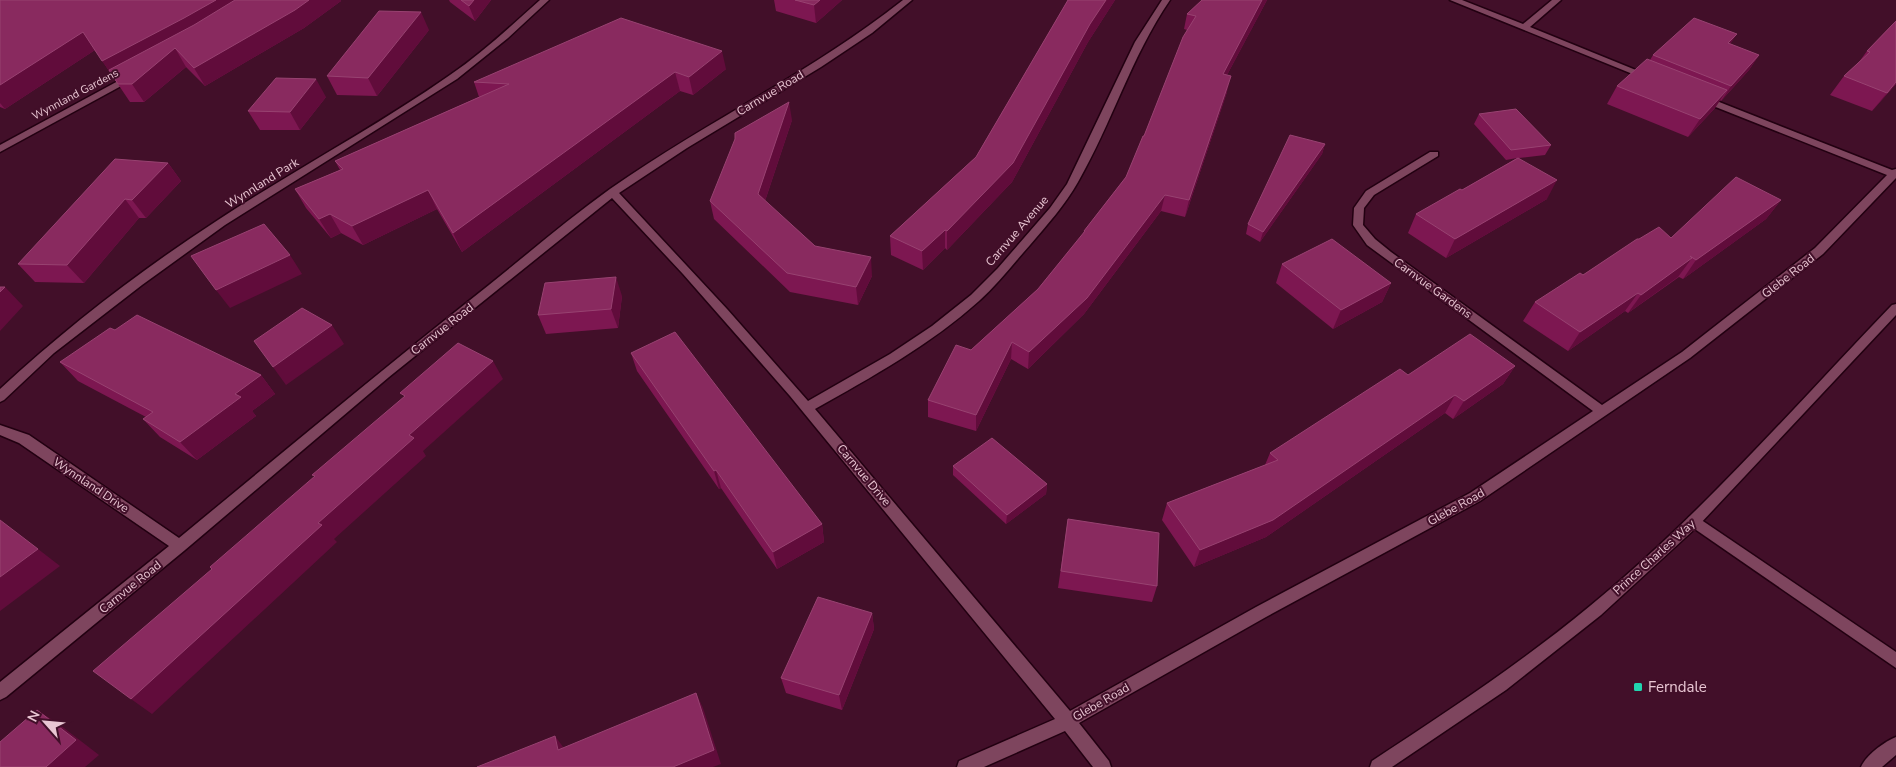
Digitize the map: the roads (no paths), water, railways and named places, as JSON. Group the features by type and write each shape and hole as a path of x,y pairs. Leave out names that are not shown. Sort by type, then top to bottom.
{"street":[{"name":"Wynnland Park","path":"0,397 50,350 138,282 221,223 454,77 505,36 545,0"},
{"name":"Carnvue Road","path":"0,692 180,546 385,374 613,192 683,146 818,65 868,31 908,0"},
{"name":"Carnvue Avenue","path":"807,407 866,375 926,336 975,298 1014,256 1055,209 1076,176 1122,77 1150,24 1166,0"},
{"path":"1454,0 1659,81"},
{"path":"1524,28 1557,0"},
{"name":"Wynnland Gardens","path":"0,149 26,133 138,74"},
{"path":"1696,95 1895,173"},
{"name":"Carnvue Gardens","path":"1434,154 1370,193 1359,208 1358,225 1371,242 1387,255 1603,412"},
{"name":"Glebe Road","path":"965,767 1068,721 1261,612 1475,497 1686,355 1819,251 1895,173"},
{"name":"Carnvue Drive","path":"613,192 688,271 807,407 1068,721 1103,767"},
{"name":"Prince Charles Way","path":"1378,767 1500,686 1596,610 1694,522 1896,308"},
{"name":"Wynnland Drive","path":"0,430 24,439 180,546"},
{"path":"1694,522 1896,661"},
{"path":"1869,767 1896,745"}],"place":[{"name":"Ferndale","path":"1638,687"}]}
